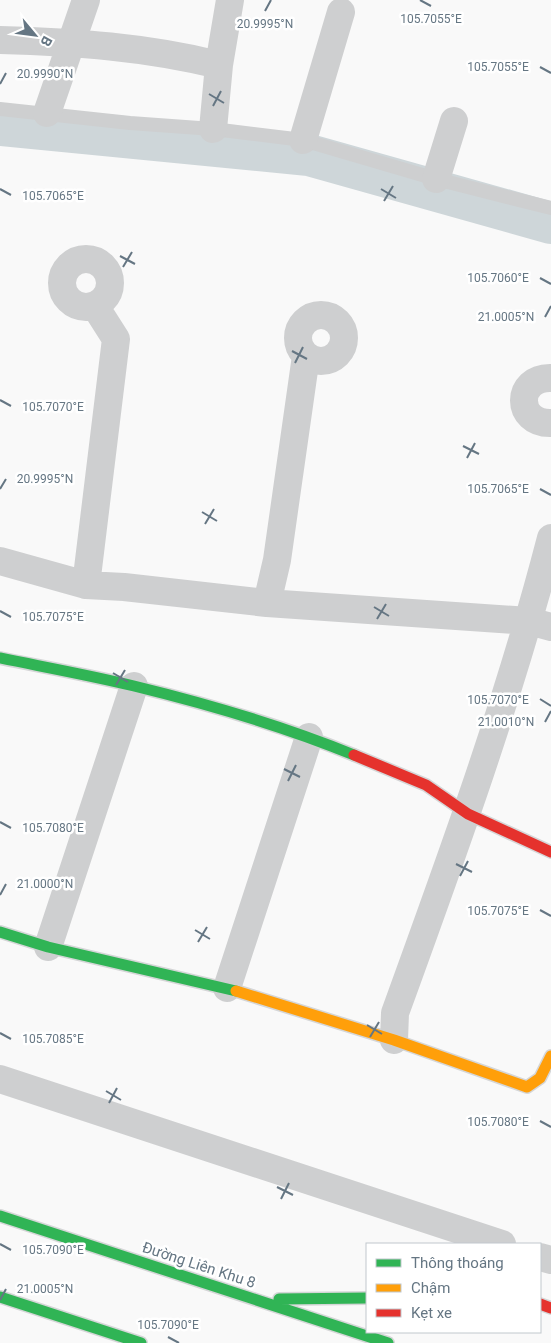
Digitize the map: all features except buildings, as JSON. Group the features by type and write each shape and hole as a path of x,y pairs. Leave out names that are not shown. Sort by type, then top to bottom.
{"street":[{"path":"47,113 86,0"},
{"path":"213,129 219,65 230,0"},
{"path":"304,140 341,12"},
{"path":"0,40 72,42 179,55 219,65"},
{"path":"436,179 454,120"},
{"path":"86,585 116,340 95,306"},
{"path":"266,603 277,560 306,356"},
{"path":"551,378 542,378 534,381 524,396 527,414 533,420 551,423"},
{"path":"394,1040 395,1013 540,624 551,538"},
{"path":"0,561 86,585 124,587 266,603 540,624"},
{"path":"0,658 134,686 308,737 426,786 468,814 551,852"},
{"path":"48,947 134,686"},
{"path":"228,988 308,737"},
{"path":"0,932 48,947 228,988 394,1040 527,1087 538,1083 545,1074 551,1056"},
{"path":"0,1079 499,1243"},
{"name":"Đường Liên Khu 8","path":"0,1216 388,1343"},
{"path":"0,1297 141,1343"},
{"path":"256,1300 366,1298"}],"lane":[{"path":"0,109 130,123 213,129 304,140 436,179 551,208"}],"waterway":[{"path":"0,125 309,155 551,223"}],"traffic: fast":[{"path":"0,658 117,682 190,700 273,725 354,755"},
{"path":"0,932 48,947 236,991"},
{"path":"0,1216 388,1343"},
{"path":"0,1297 141,1343"},
{"path":"279,1299 366,1298"}],"traffic: slow":[{"path":"236,991 394,1040 527,1087 540,1078 551,1056"}],"traffic: jam":[{"path":"354,755 426,785 468,814 551,852"},
{"path":"541,1304 551,1308"}]}
